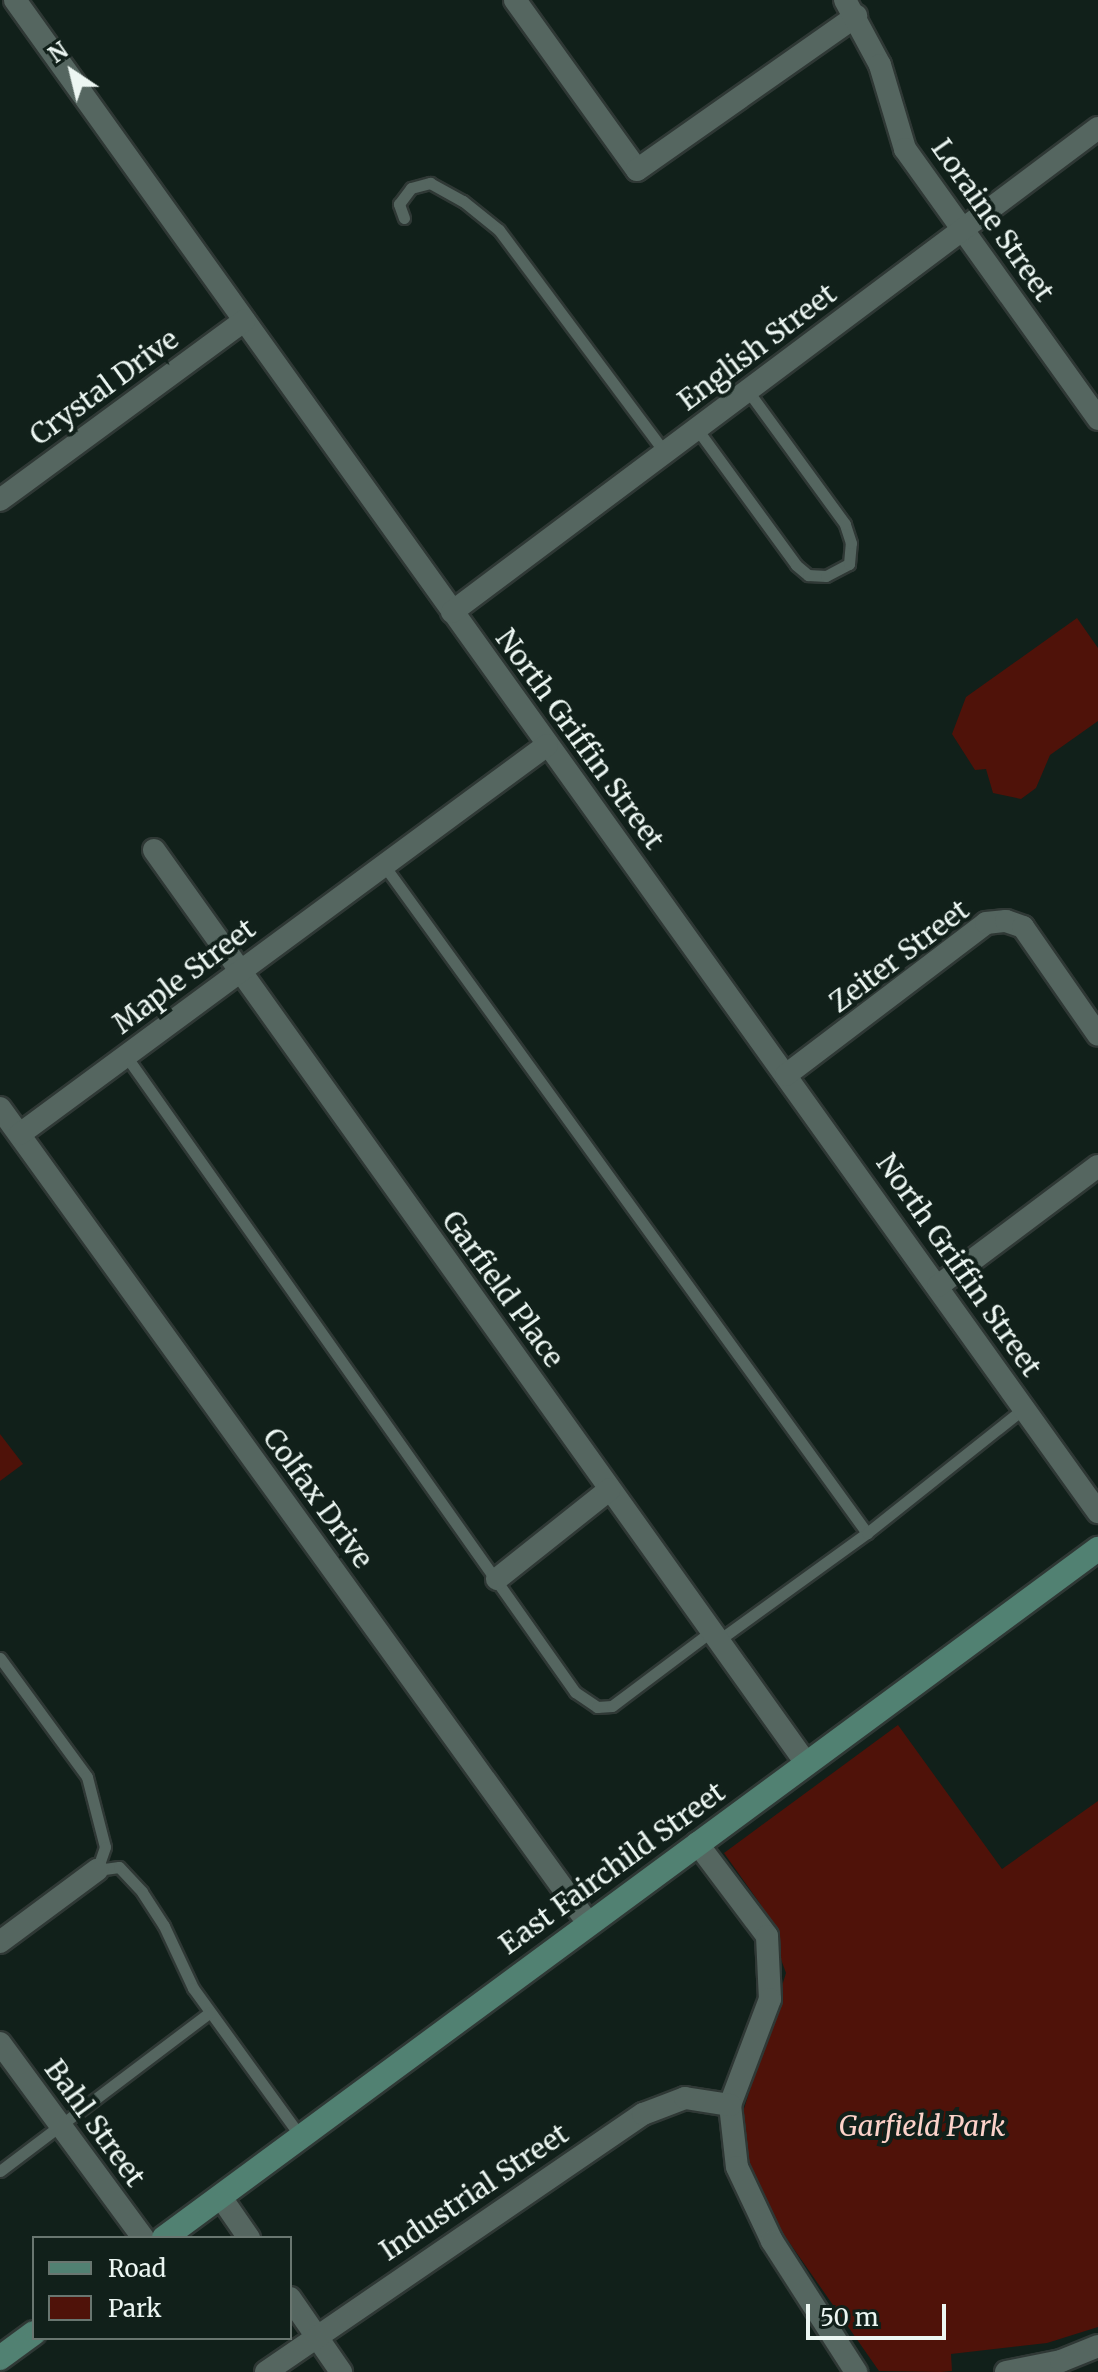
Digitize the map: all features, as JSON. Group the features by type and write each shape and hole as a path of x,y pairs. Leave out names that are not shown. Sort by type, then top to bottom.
{"street":[{"name":"North Griffin Street","path":"15,0 1098,1512"},
{"path":"515,0 637,170 851,8"},
{"name":"Loraine Street","path":"851,8 880,65 905,149 1098,419"},
{"name":"English Street","path":"452,612 1098,128"},
{"name":"Crystal Drive","path":"0,500 244,321"},
{"name":"Maple Street","path":"20,1134 547,745"},
{"name":"Garfield Place","path":"154,850 806,1763"},
{"name":"Zeiter Street","path":"786,1075 986,923 1006,921 1023,927 1098,1035"},
{"name":"Colfax Drive","path":"0,1108 588,1923"},
{"path":"938,1286 1098,1166"},
{"path":"497,1579 610,1489"},
{"name":"East Fairchild Street","path":"167,2236 1098,1549"},
{"path":"697,1843 767,1936 770,1999 730,2105 737,2167 772,2241 856,2372"},
{"path":"0,1942 97,1870"},
{"name":"Bahl Street","path":"0,2043 142,2236"},
{"name":"Industrial Street","path":"266,2372 643,2114 685,2098 730,2105"},
{"path":"220,2196 248,2236"},
{"path":"292,2301 341,2372"},
{"path":"0,2358 32,2334"},
{"path":"1006,2372 1061,2361 1098,2346"}],"lane":[{"path":"404,218 399,204 411,188 430,183 442,187 499,230 665,453"},
{"path":"697,429 796,565 808,575 826,576 849,564 851,543 845,524 748,391"},
{"path":"383,864 867,1533"},
{"path":"126,1056 575,1692 597,1707 612,1706 867,1533 1024,1408"},
{"path":"0,1658 87,1777 105,1847 97,1870 119,1867 142,1892 210,2012 301,2137"},
{"path":"0,2171 61,2128 210,2012"}],"green space":[{"path":"1077,618 1098,648 1098,721 1050,755 1036,788 1021,799 993,793 986,769 975,770 952,734 966,697"},
{"path":"0,1434 23,1464 0,1481"},
{"name":"Garfield Park","path":"898,1725 1002,1869 1098,1801 1098,2327 1047,2343 951,2354 952,2371 941,2372 879,2371 782,2232 748,2171 743,2112 786,1973 761,1905 724,1853"}]}
